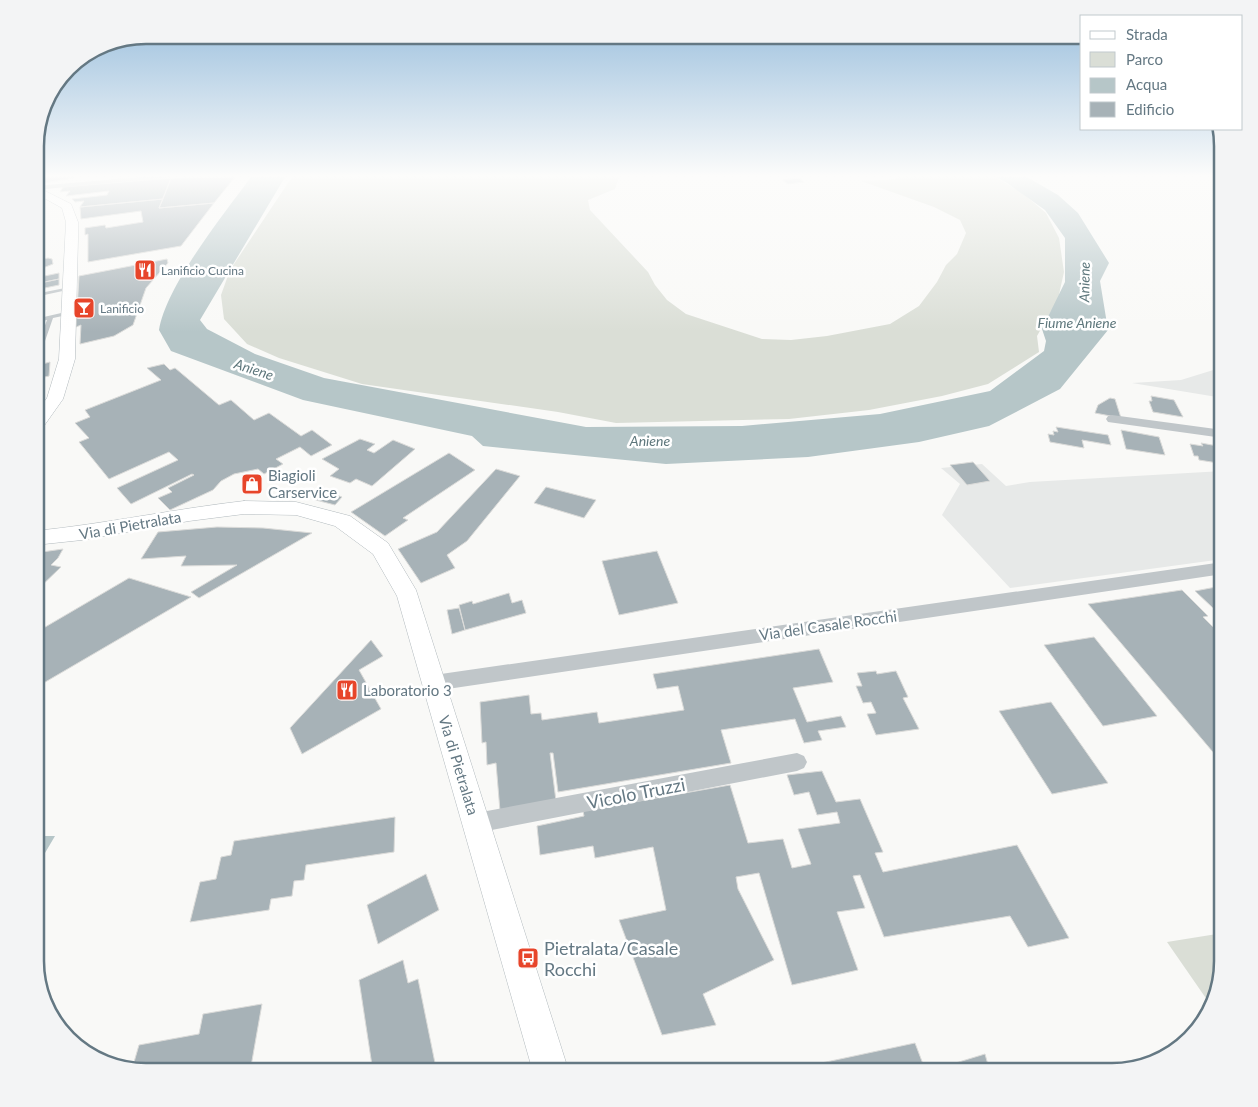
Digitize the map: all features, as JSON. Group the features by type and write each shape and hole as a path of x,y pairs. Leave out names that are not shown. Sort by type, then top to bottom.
{"street":[{"path":"44,414 55,399 67,359 72,229"},
{"path":"1112,418 1214,433"},
{"name":"Via di Pietralata","path":"44,537 71,535 204,512 253,507 293,507 329,514 364,534 393,564 408,596 548,1063"},
{"name":"Via del Casale Rocchi","path":"434,684 1214,569"},
{"name":"Vicolo Truzzi","path":"476,823 797,762"}],"lane":[{"path":"44,294 70,288"},
{"path":"44,319 70,313"},
{"path":"44,336 51,317"}],"shaded area":[{"path":"1214,370 1214,397 1132,383 1181,380"},
{"path":"982,464 1006,486 1030,482 1214,472 1214,560 1010,588 942,515 960,484 941,468"}],"green space":[{"path":"258,229 607,229 648,272 655,285 667,300 686,314 762,339 791,340 827,336 890,324 919,306 937,282 946,265 957,254 966,233 964,229 1054,229 1059,238 1064,272 1058,299 1037,336 1039,352 988,384 942,396 869,410 789,419 616,423 558,412 362,384 279,358 247,344 224,319 221,295 230,270"},
{"path":"1214,934 1214,968 1211,988 1206,999 1167,942"}],"water":[{"name":"Fiume Aniene","path":"213,229 254,229 200,320 207,329 255,354 324,378 586,427 742,426 880,414 990,391 1044,351 1046,341 1042,329 1065,282 1065,238 1058,229 1088,229 1109,263 1100,281 1108,330 1060,389 989,426 919,442 808,457 666,464 483,446 472,436 303,400 171,351 159,330 164,312 184,272"},
{"path":"44,836 55,836 44,855"}],"building":[{"path":"85,229 194,229 181,246 88,262 88,234 85,235"},
{"path":"44,259 52,259 53,264 44,268"},
{"path":"167,259 168,263 146,288 133,325 114,336 80,344 81,325 76,327 79,276"},
{"path":"59,273 59,279 44,282 44,276"},
{"path":"59,279 59,285 44,288 44,282"},
{"path":"50,362 49,376 44,377 44,364"},
{"path":"164,364 170,370 175,368 219,405 231,400 254,420 269,413 301,436 312,430 332,445 311,456 300,447 276,459 283,464 264,474 258,469 234,474 221,481 213,490 170,510 158,498 172,492 168,488 194,475 192,474 131,504 117,488 178,460 169,452 109,479 79,442 89,438 75,423 90,417 85,410 161,380 147,368"},
{"path":"1151,396 1174,400 1183,417 1153,412 1149,401 1152,401"},
{"path":"1110,398 1115,399 1121,418 1095,413 1098,405"},
{"path":"1056,427 1108,435 1111,445 1082,440 1084,448 1050,442 1048,434 1054,435 1053,431 1058,432"},
{"path":"1121,430 1159,437 1165,455 1126,449"},
{"path":"360,439 375,444 367,450 374,453 393,440 415,449 372,486 356,479 350,483 330,476 339,469 322,459"},
{"path":"1201,443 1214,445 1214,462 1199,460 1198,456 1194,456 1190,444 1203,446"},
{"path":"449,453 475,470 403,518 408,520 385,536 351,512"},
{"path":"973,462 990,481 967,485 950,465"},
{"path":"496,469 520,476 467,541 447,555 455,568 421,583 398,549 437,532"},
{"path":"546,487 596,500 584,518 534,503"},
{"path":"322,490 342,497 335,505 312,499"},
{"path":"217,527 263,528 312,533 199,598 191,592 237,565 181,566 186,556 141,559 158,532"},
{"path":"63,549 51,565 61,567 44,583 44,552"},
{"path":"657,551 678,603 619,615 602,561"},
{"path":"129,578 191,597 44,683 44,628"},
{"path":"1214,587 1214,608 1213,608 1195,591"},
{"path":"1182,590 1208,616 1203,617 1214,628 1214,753 1088,604"},
{"path":"509,593 512,603 522,600 526,613 465,630 459,605 472,601 473,604"},
{"path":"459,608 465,630 452,634 447,610"},
{"path":"1094,637 1157,716 1103,726 1044,645"},
{"name":"Laboratorio 3","path":"371,640 383,656 359,670 381,709 302,754 290,728"},
{"path":"819,649 833,682 793,688 807,722 841,716 846,727 818,731 822,740 804,743 795,719 721,730 731,763 558,792 553,753 550,753 556,801 500,811 496,763 487,765 486,742 482,743 480,702 529,695 531,714 541,713 542,720 597,712 599,723 684,710 678,686 657,689 653,674"},
{"path":"876,671 877,674 896,671 908,697 903,698 919,729 876,735 867,714 876,713 871,702 863,703 856,686 862,686 857,673"},
{"path":"1051,702 1108,783 1052,794 999,711"},
{"path":"822,771 836,802 860,799 883,852 875,853 883,872 1017,845 1069,938 1028,947 1010,916 884,937 860,875 853,876 865,908 837,912 858,970 792,985 759,873 736,877 738,889 774,960 703,994 716,1025 662,1035 619,920 666,910 653,847 595,858 593,846 540,855 537,826 584,816 583,811 730,785 748,843 783,839 792,868 811,864 798,829 840,823 837,812 817,815 809,792 794,795 787,775"},
{"path":"395,817 394,852 306,865 304,880 294,881 292,896 271,899 269,910 190,922 200,882 216,879 221,857 231,855 234,841"},
{"path":"426,874 439,910 378,944 367,905"},
{"path":"403,960 408,983 418,979 435,1063 372,1063 359,980"},
{"path":"262,1004 252,1063 134,1062 139,1045 199,1034 203,1014"},
{"path":"915,1043 923,1063 821,1063"},
{"path":"985,1054 988,1063 956,1063"}],"place":[{"name":"Lanificio Cucina","path":"145,270"},
{"name":"Lanificio","path":"84,308"},
{"name":"Biagioli Carservice","path":"252,484"},
{"name":"Laboratorio 3","path":"347,690"},
{"name":"Pietralata/Casale Rocchi","path":"528,958"}],"water label":[{"name":"Aniene","path":"1084,282"},
{"name":"Aniene","path":"254,369"},
{"name":"Aniene","path":"650,440"}]}
